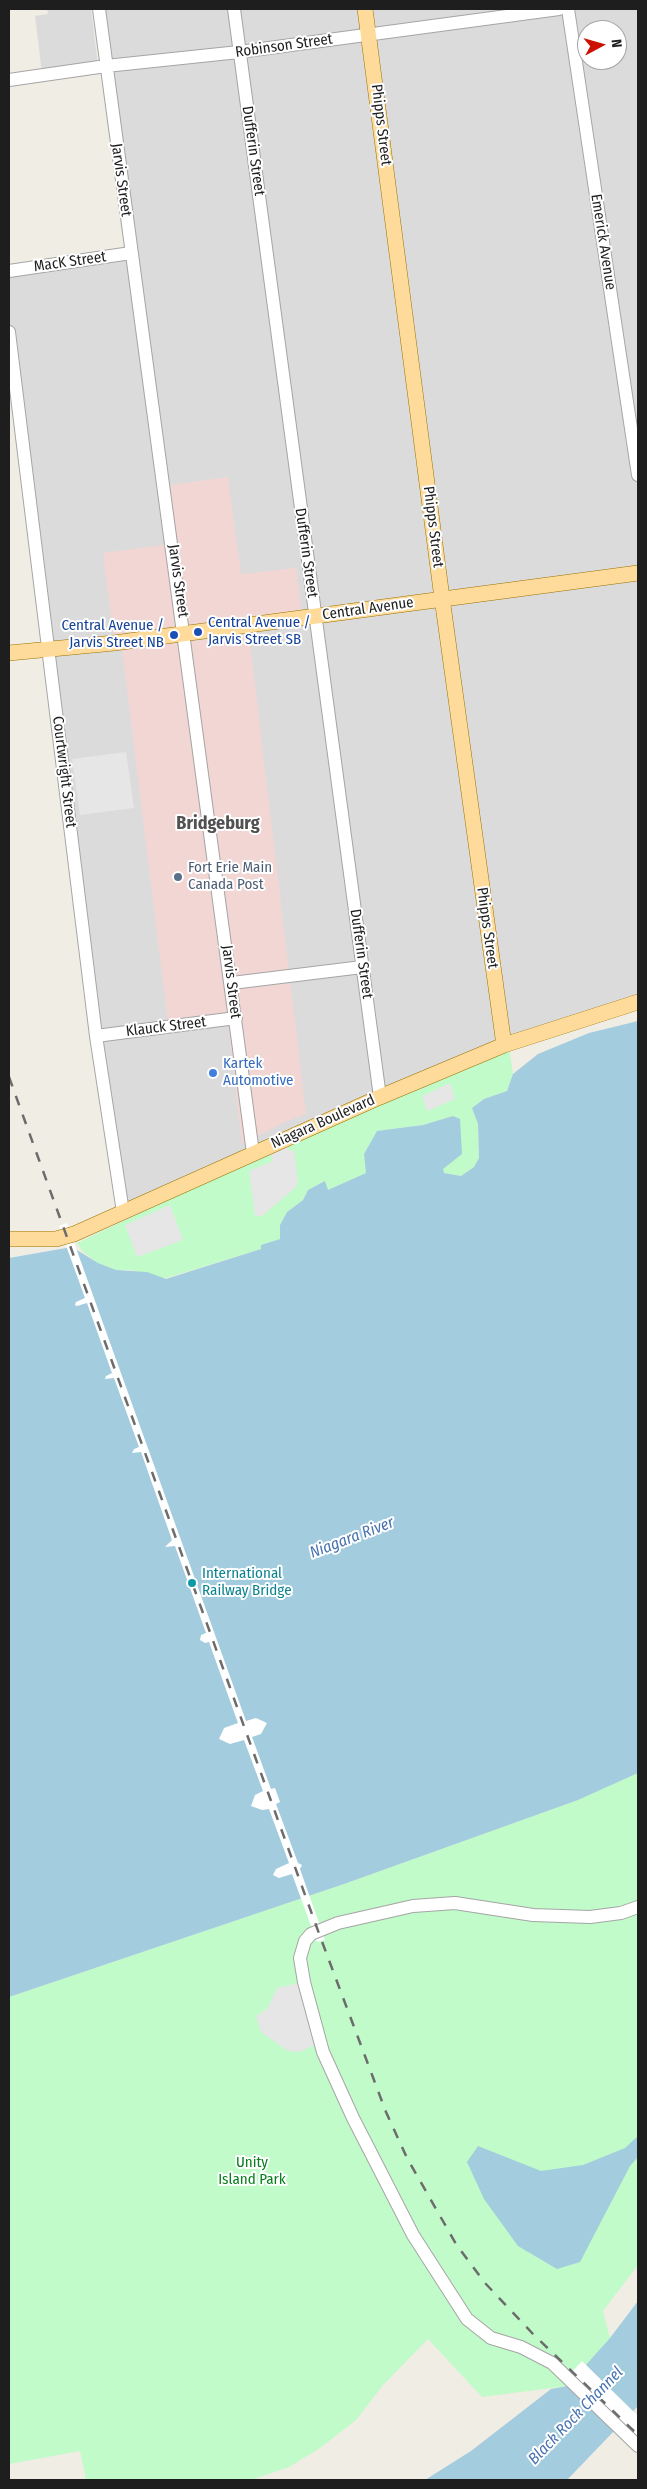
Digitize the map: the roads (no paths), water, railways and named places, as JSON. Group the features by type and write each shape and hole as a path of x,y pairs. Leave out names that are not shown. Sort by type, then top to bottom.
{"main road":[{"name":"Phipps Street","path":"365,9 442,598 504,1045"},
{"name":"Central Avenue","path":"9,653 185,634 638,573"},
{"name":"Niagara Boulevard","path":"9,1239 56,1239 74,1234 380,1097 504,1045 638,1002"}],"street":[{"name":"Jarvis Street","path":"99,9 254,1153"},
{"name":"Dufferin Street","path":"234,9 380,1097"},
{"name":"Robinson Street","path":"9,80 106,66 239,52 520,11 559,9"},
{"name":"Emerick Avenue","path":"568,9 638,475"},
{"name":"MacK Street","path":"9,271 131,253"},
{"name":"Courtwright Street","path":"9,332 96,1036 123,1212"},
{"path":"232,983 362,967"},
{"name":"Klauck Street","path":"96,1036 236,1018"},
{"path":"638,1906 621,1913 590,1918 532,1915 455,1903 413,1906 338,1923 311,1934 305,1941 300,1958 306,1991 323,2052 353,2118 413,2235 467,2319 490,2338 522,2347 552,2363 638,2446"}],"water":[{"name":"Niagara River","path":"638,1021 638,1773 578,1800 344,1884 9,1997 9,1258 72,1247 98,1263 116,1270 147,1272 166,1279 261,1249 261,1245 280,1239 280,1225 287,1212 303,1200 308,1190 325,1181 328,1190 366,1173 364,1154 377,1131 423,1125 453,1116 460,1119 462,1154 443,1169 444,1173 461,1176 474,1167 479,1158 478,1124 472,1108 484,1099 507,1091 513,1074 538,1054 589,1033"},
{"path":"638,2136 638,2157 630,2166 580,2262 557,2269 518,2246 484,2199 467,2162 478,2146 541,2171 583,2165 625,2148"},
{"name":"Black Rock Channel","path":"638,2301 638,2406 567,2480 425,2480 471,2451 551,2389 567,2386 610,2338"}],"railway":[{"path":"9,1077 321,1939 386,2112 407,2158 456,2244 485,2283 533,2334 638,2435"}],"place":[{"name":"Central Avenue / Jarvis Street SB","path":"198,632"},
{"name":"Central Avenue / Jarvis Street NB","path":"174,635"},
{"name":"Fort Erie Main Canada Post","path":"178,877"},
{"name":"Kartek Automotive","path":"213,1073"},
{"name":"International Railway Bridge","path":"192,1583"}],"district":[{"name":"Bridgeburg","path":"218,824"}],"park label":[{"name":"Unity Island Park","path":"252,2172"}]}
